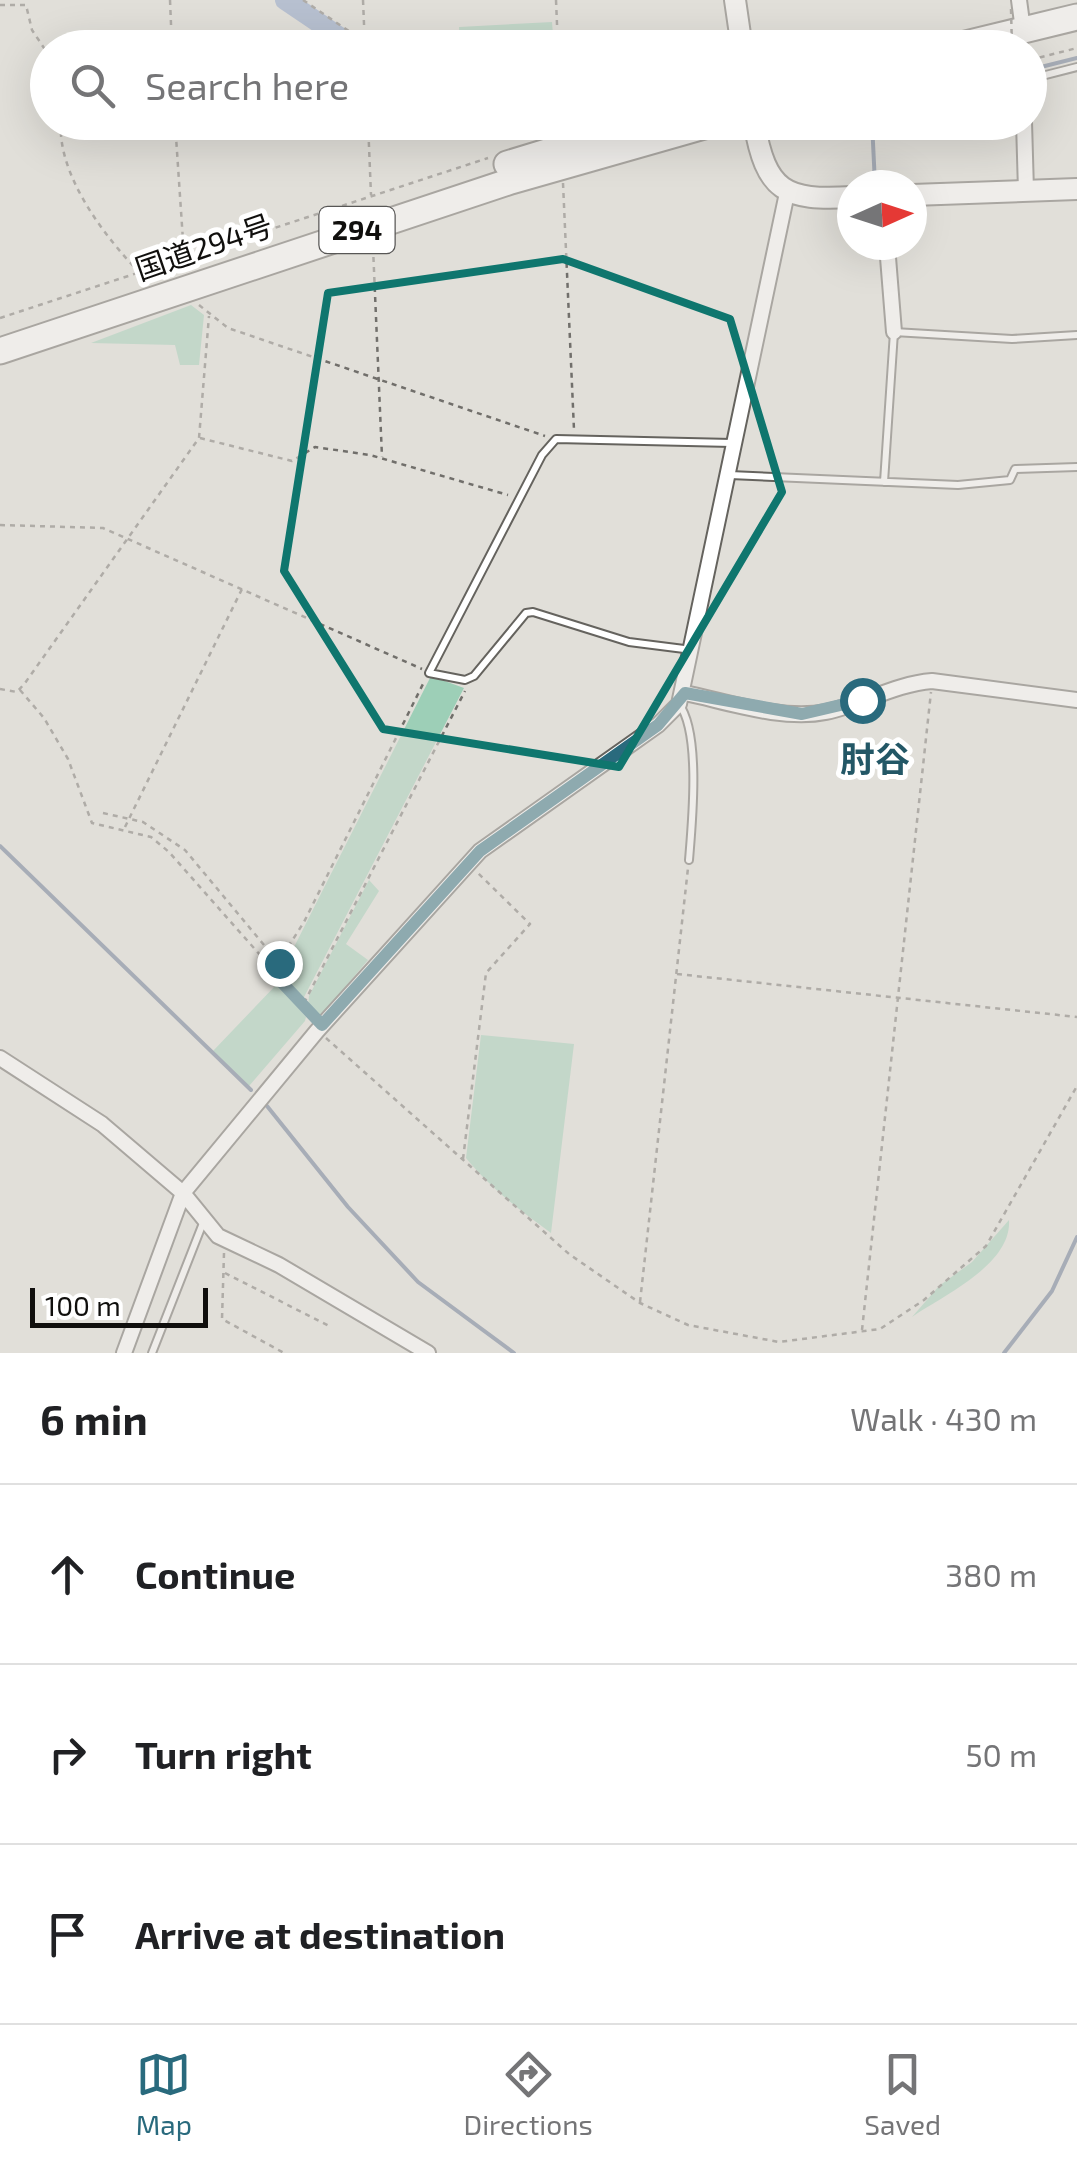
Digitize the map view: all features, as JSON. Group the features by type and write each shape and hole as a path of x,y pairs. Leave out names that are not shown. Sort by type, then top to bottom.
{"highway":[{"path":"1028,30 1077,17"},
{"path":"1047,33 1077,33"},
{"name":"国道294号","path":"0,334 590,140"},
{"name":"国道294号","path":"0,351 186,272 653,140"}],"street":[{"path":"735,0 740,30"},
{"path":"758,140 767,174 787,193 810,200 837,199"},
{"path":"1025,140 1026,191"},
{"path":"927,194 1077,189"},
{"path":"124,1353 183,1193 320,1028 468,863 658,725 682,698 787,193"},
{"path":"889,260 894,332"},
{"path":"682,698 815,714 910,682 932,681 1077,700"},
{"path":"0,1058 71,1101 183,1193 218,1236 279,1265 428,1353"}],"lane":[{"path":"1047,75 1077,67"},
{"path":"884,482 894,332 1012,340 1077,335"},
{"path":"694,650 629,642 526,613 474,676 465,680 429,673 520,499 556,439 733,443"},
{"path":"730,475 958,485 1010,480 1015,469 1077,466"},
{"path":"682,698 690,740 689,860"},
{"path":"152,1353 205,1217"}],"path":[{"path":"170,0 171,30"},
{"path":"303,0 345,30"},
{"path":"363,0 364,30"},
{"path":"556,0 557,30"},
{"path":"0,5 26,5 32,30"},
{"path":"1047,56 1077,48"},
{"path":"62,140 72,180 140,272"},
{"path":"177,140 186,272 209,316 228,328 556,439"},
{"path":"369,140 372,196"},
{"path":"0,318 140,272 186,272 372,196 493,156"},
{"path":"560,166 574,442"},
{"path":"373,240 382,457"},
{"path":"0,689 13,694 20,690 199,438 209,316"},
{"path":"199,438 292,460 321,447 382,457 520,499"},
{"path":"0,525 96,526 429,673 304,922 272,972"},
{"path":"125,829 242,589"},
{"path":"303,1005 466,689 465,680"},
{"path":"862,1332 932,681"},
{"path":"20,690 44,718 68,759 92,823 151,837 169,852 320,1028 463,1161 569,1254 640,1304 688,1325 779,1342 862,1332 902,1319 986,1246 1077,1086"},
{"path":"104,812 128,816 185,850 279,963"},
{"path":"640,1304 689,860"},
{"path":"463,1161 486,973 530,924 468,863"},
{"path":"676,974 1077,1017"},
{"path":"218,1236 225,1273 222,1319 284,1353"},
{"path":"225,1273 330,1327"}],"highlighted area":[{"path":"563,259 730,319 782,492 619,767 383,729 284,571 328,293"}],"green space":[{"path":"552,22 553,30 459,30 459,27"},
{"path":"191,305 204,315 199,365 180,365 175,345 91,343"},
{"path":"431,676 464,688 303,999 276,970 291,953"},
{"path":"369,880 379,891 346,944 368,960 320,1017 308,1006 309,996"},
{"path":"277,984 306,1017 305,1021 249,1086 213,1051"},
{"path":"481,1035 574,1044 551,1233 496,1189 466,1158"},
{"path":"1009,1220 1007,1236 988,1265 912,1317 939,1286 972,1262"}],"waterway":[{"path":"285,0 329,30"},
{"path":"1047,66 1077,58"},
{"path":"873,140 874,170"},
{"path":"0,846 251,1090"},
{"path":"267,1106 348,1207 418,1282 514,1353"},
{"path":"1004,1353 1052,1291 1077,1237"}],"district":[{"name":"肘谷","path":"875,760"}],"route":[{"path":"279,963 272,972 322,1025 480,851 658,725 680,704 685,693 802,714 862,700"}]}
